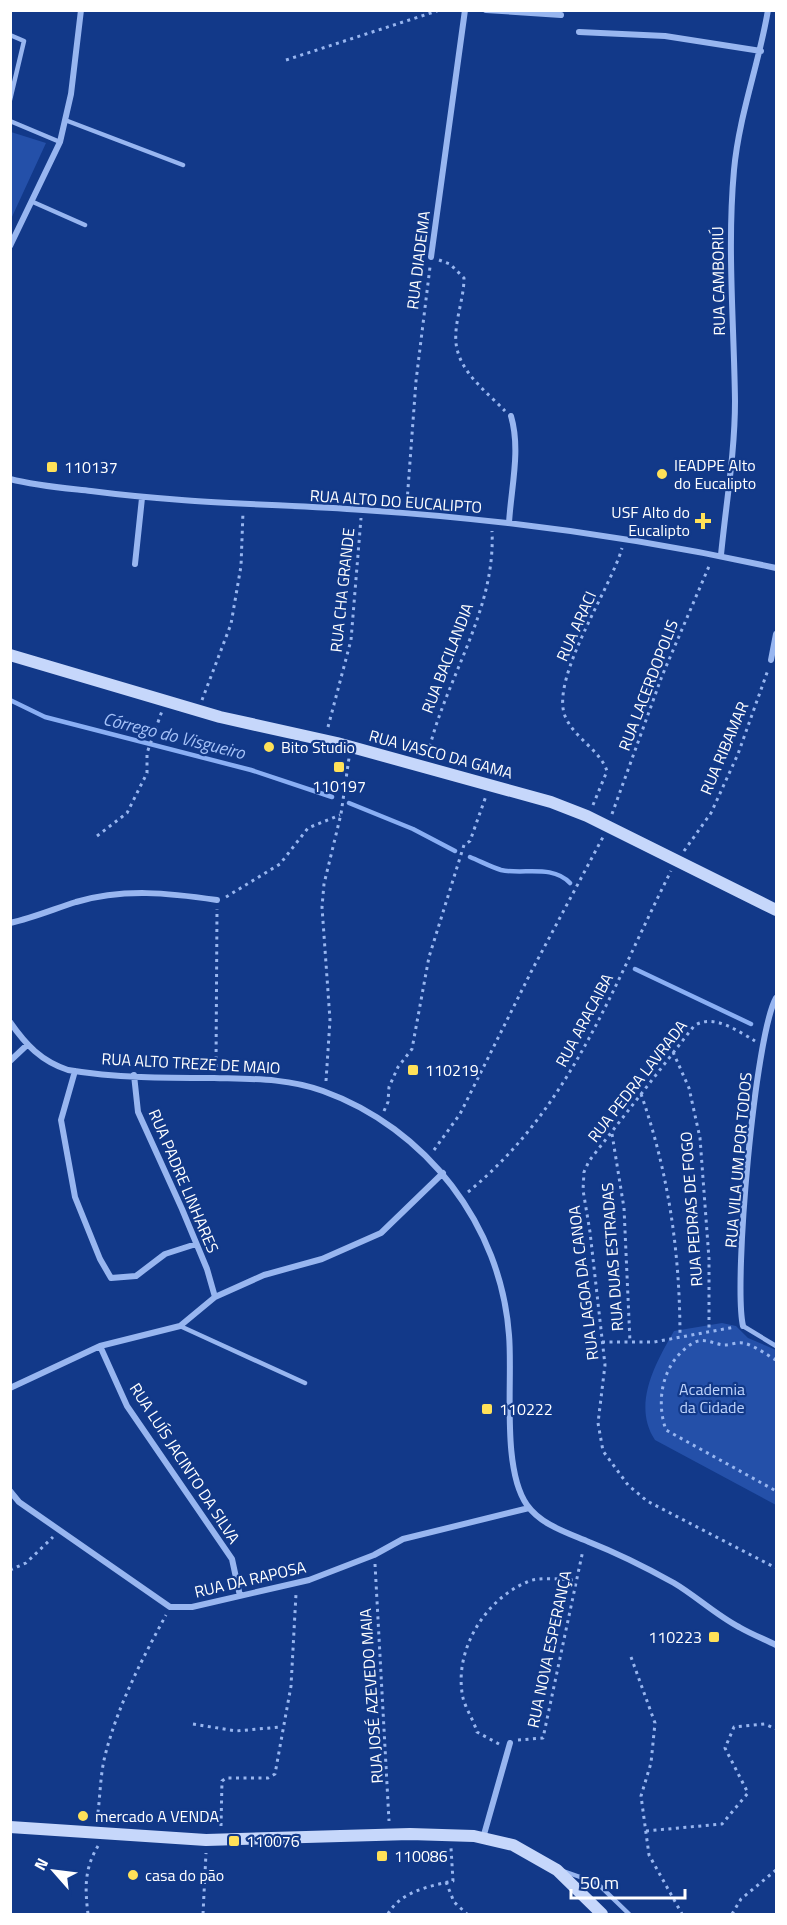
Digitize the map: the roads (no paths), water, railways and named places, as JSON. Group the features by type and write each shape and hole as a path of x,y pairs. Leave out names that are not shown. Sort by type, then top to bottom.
{"main road":[{"name":"RUA VASCO DA GAMA","path":"10,655 198,710 350,747 551,802 587,816 777,910"},
{"path":"10,1827 206,1840 389,1835 450,1835 483,1838 513,1845 557,1870 602,1914"}],"street":[{"path":"10,246 60,142 71,94 81,10"},
{"name":"RUA DIADEMA","path":"431,258 465,10"},
{"path":"486,10 561,15"},
{"name":"RUA CAMBORIÚ","path":"721,555 735,403 730,242 734,171 738,134 761,51 768,10"},
{"path":"579,32 665,36 761,51"},
{"path":"509,523 516,452 515,430 511,416"},
{"name":"RUA ALTO DO EUCALIPTO","path":"10,479 142,498 492,520 625,537 777,568"},
{"path":"135,564 142,498"},
{"path":"771,660 777,634"},
{"path":"10,923 34,918 77,902 119,893 163,892 217,900"},
{"name":"RUA VILA UM POR TODOS","path":"743,1326 741,1297 746,1185 763,1045 768,1015 777,998"},
{"name":"RUA ALTO TREZE DE MAIO","path":"10,1022 27,1045 56,1066 75,1071 272,1079 299,1083 326,1092 379,1121 413,1144 443,1173 471,1211 497,1272 509,1335 508,1379 515,1468 522,1497 529,1508"},
{"path":"10,1061 27,1045"},
{"path":"75,1071 61,1120 75,1197 100,1259 111,1278 136,1276 165,1254 196,1244"},
{"name":"RUA PADRE LINHARES","path":"134,1075 138,1112 196,1244 214,1297"},
{"path":"10,1388 100,1346 180,1326 214,1297 264,1275 322,1259 381,1233 443,1173"},
{"name":"RUA LUÍS JACINTO DA SILVA","path":"100,1346 127,1406 232,1559 240,1596"},
{"name":"RUA DA RAPOSA","path":"10,1491 19,1502 59,1531 170,1607 192,1607 296,1583 374,1555 403,1539 529,1508"},
{"path":"529,1508 554,1527 674,1583 738,1627 777,1645"},
{"path":"483,1838 509,1745"}],"lane":[{"path":"10,35 24,41 10,100"},
{"path":"65,120 183,165"},
{"path":"10,121 60,142"},
{"path":"33,202 85,225"},
{"path":"180,1326 305,1383"},
{"path":"743,1326 777,1346"},
{"path":"557,1870 580,1875 597,1883 628,1914"}],"waterway":[{"name":"Córrego do Visgueiro","path":"10,700 45,717 251,770 332,797"},
{"name":"Córrego do Visgueiro","path":"349,803 413,829 455,851"},
{"name":"Córrego do Visgueiro","path":"470,857 501,870 555,874 570,883"},
{"name":"Córrego do Visgueiro","path":"635,969 751,1024"}],"place":[{"name":"110137","path":"52,467"},
{"name":"IEADPE Alto do Eucalipto","path":"662,474"},
{"name":"USF Alto do Eucalipto","path":"703,521"},
{"name":"Bito Studio","path":"269,747"},
{"name":"110197","path":"339,767"},
{"name":"110219","path":"413,1070"},
{"name":"110222","path":"487,1409"},
{"name":"110223","path":"714,1637"},
{"name":"mercado A VENDA","path":"83,1816"},
{"name":"110076","path":"234,1841"},
{"name":"110086","path":"382,1856"},
{"name":"casa do pão","path":"133,1875"}],"park label":[{"name":"Academia da Cidade","path":"712,1398"}]}
